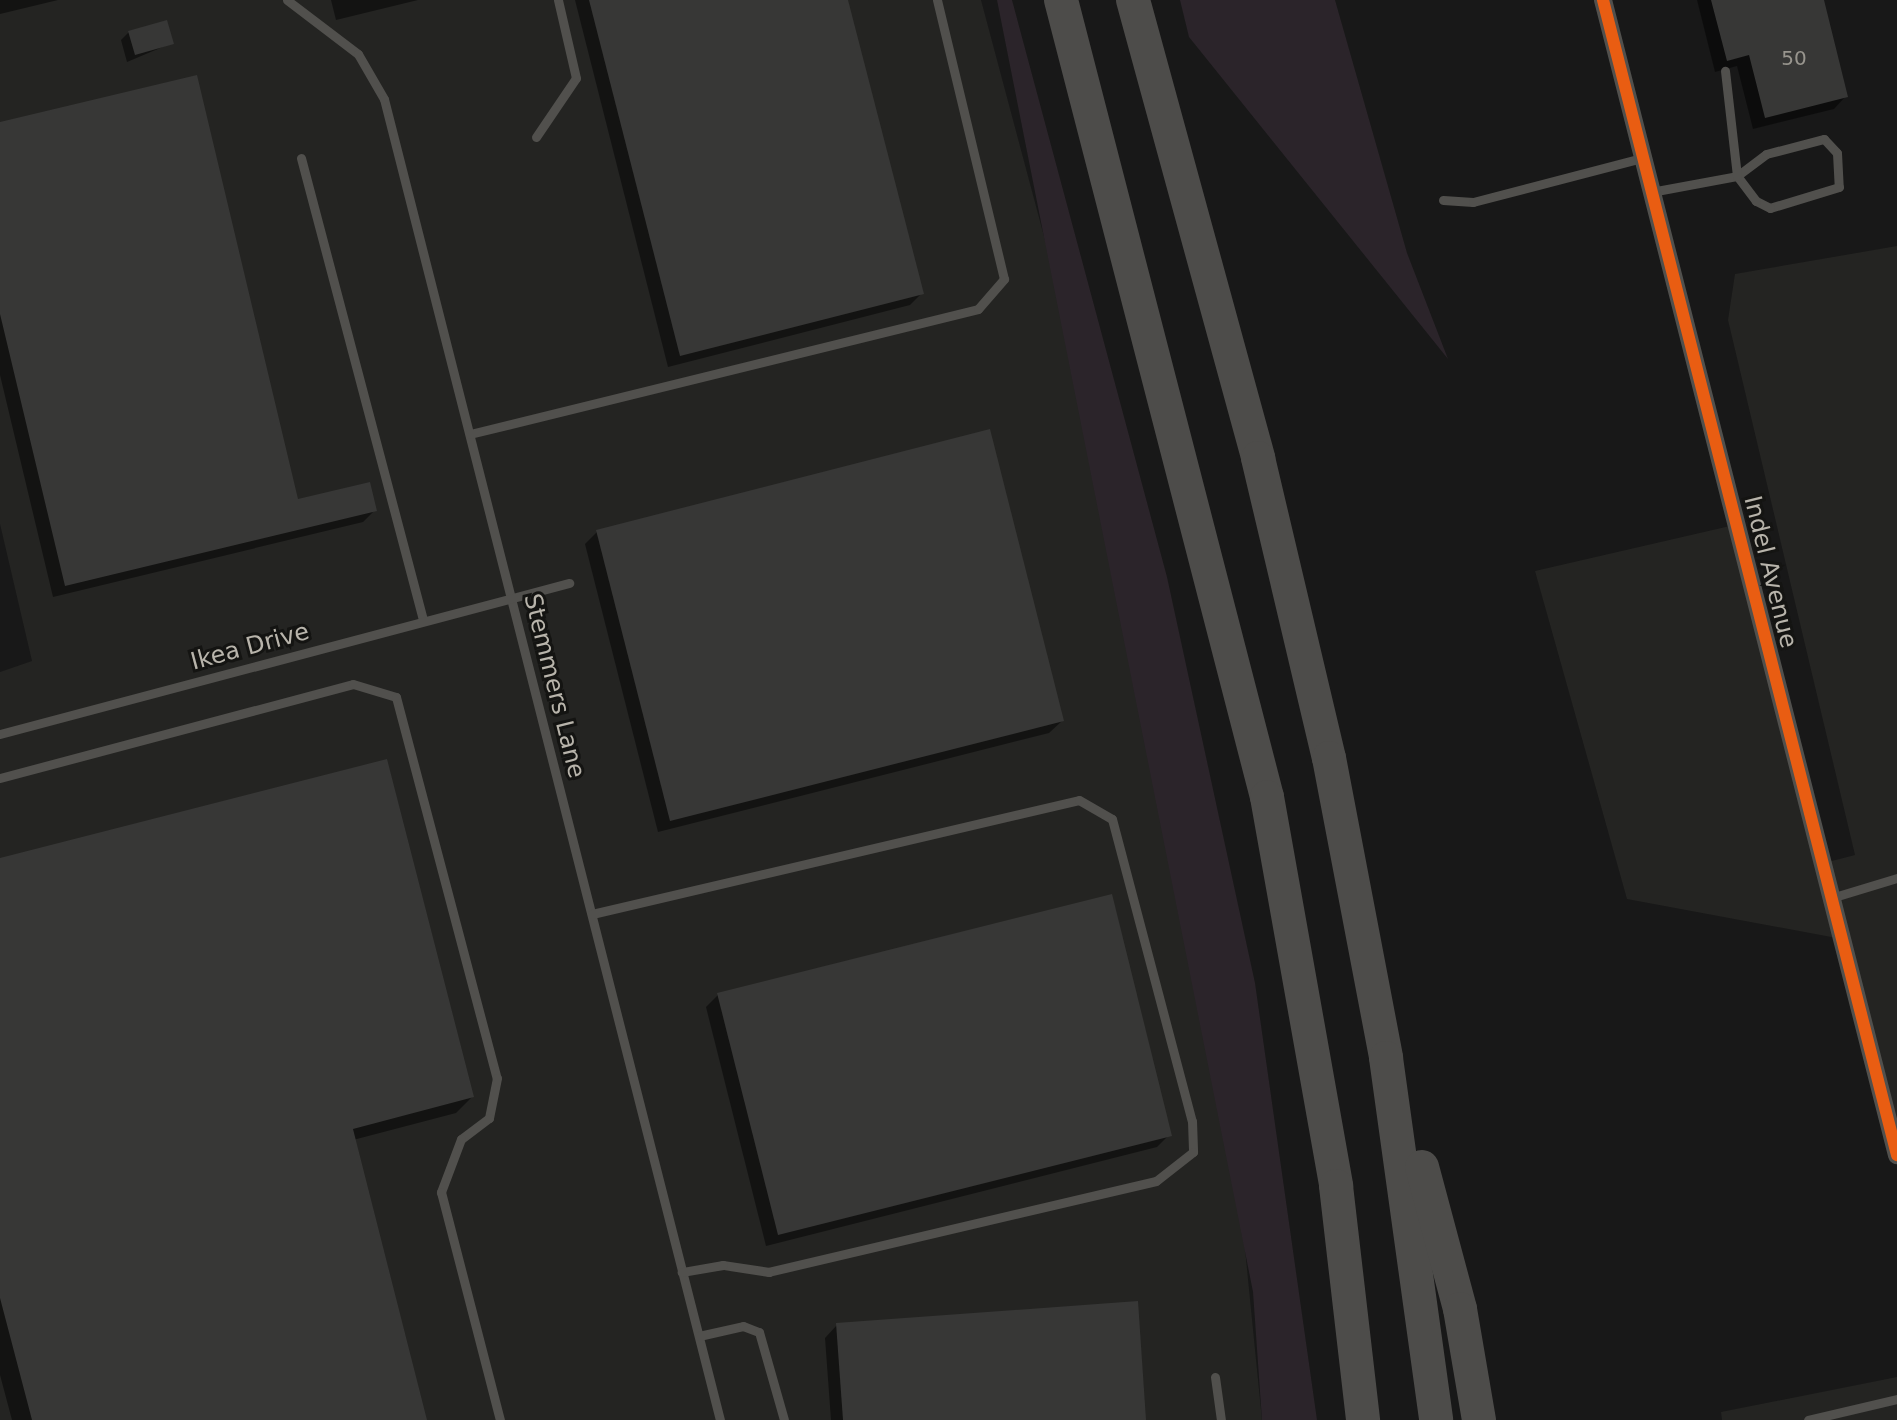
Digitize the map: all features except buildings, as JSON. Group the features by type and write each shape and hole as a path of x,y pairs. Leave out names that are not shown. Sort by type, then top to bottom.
{"highway":[{"path":"1061,0 1267,797 1331,1155 1363,1420"},
{"path":"1133,0 1277,533 1374,984 1460,1309 1479,1420"},
{"path":"1374,984 1436,1420"}],"street":[{"name":"Indel Avenue","path":"1603,0 1897,1155"}],"lane":[{"name":"Stemmers Lane","path":"287,0 358,54 384,99 720,1420"},
{"path":"536,137 576,78 558,0"},
{"path":"470,434 978,309 1004,279 937,0"},
{"path":"1651,192 1737,176 1766,154 1824,139 1832,143 1841,176 1829,195 1770,208 1737,176 1725,71"},
{"path":"301,158 423,621"},
{"path":"1443,200 1473,202 1642,158"},
{"name":"Ikea Drive","path":"0,734 569,583"},
{"path":"0,778 353,684 396,697 497,1078 489,1118 461,1139 441,1192 500,1420"},
{"path":"592,914 1079,800 1112,819 1192,1121 1193,1152 1156,1181 769,1272 723,1265 682,1272"},
{"path":"1831,898 1897,878"},
{"path":"699,1336 743,1326 759,1332 784,1420"},
{"path":"1215,1377 1221,1420"},
{"path":"1808,1420 1897,1399"}],"shaded area":[{"path":"0,0 981,0 1204,836 1262,1420 0,1420 0,672 32,661 0,524"},
{"path":"997,0 1012,0 1167,577 1255,983 1317,1420 1262,1420 1253,1292"},
{"path":"1180,0 1335,0 1407,253 1448,359 1189,37"},
{"path":"1897,246 1897,1151 1842,939 1627,899 1535,571 1743,523 1824,863 1855,855 1728,320 1735,274"},
{"path":"1897,1377 1897,1420 1722,1420 1721,1412"}],"cycle path":[{"path":"1603,0 1897,1155"}]}
